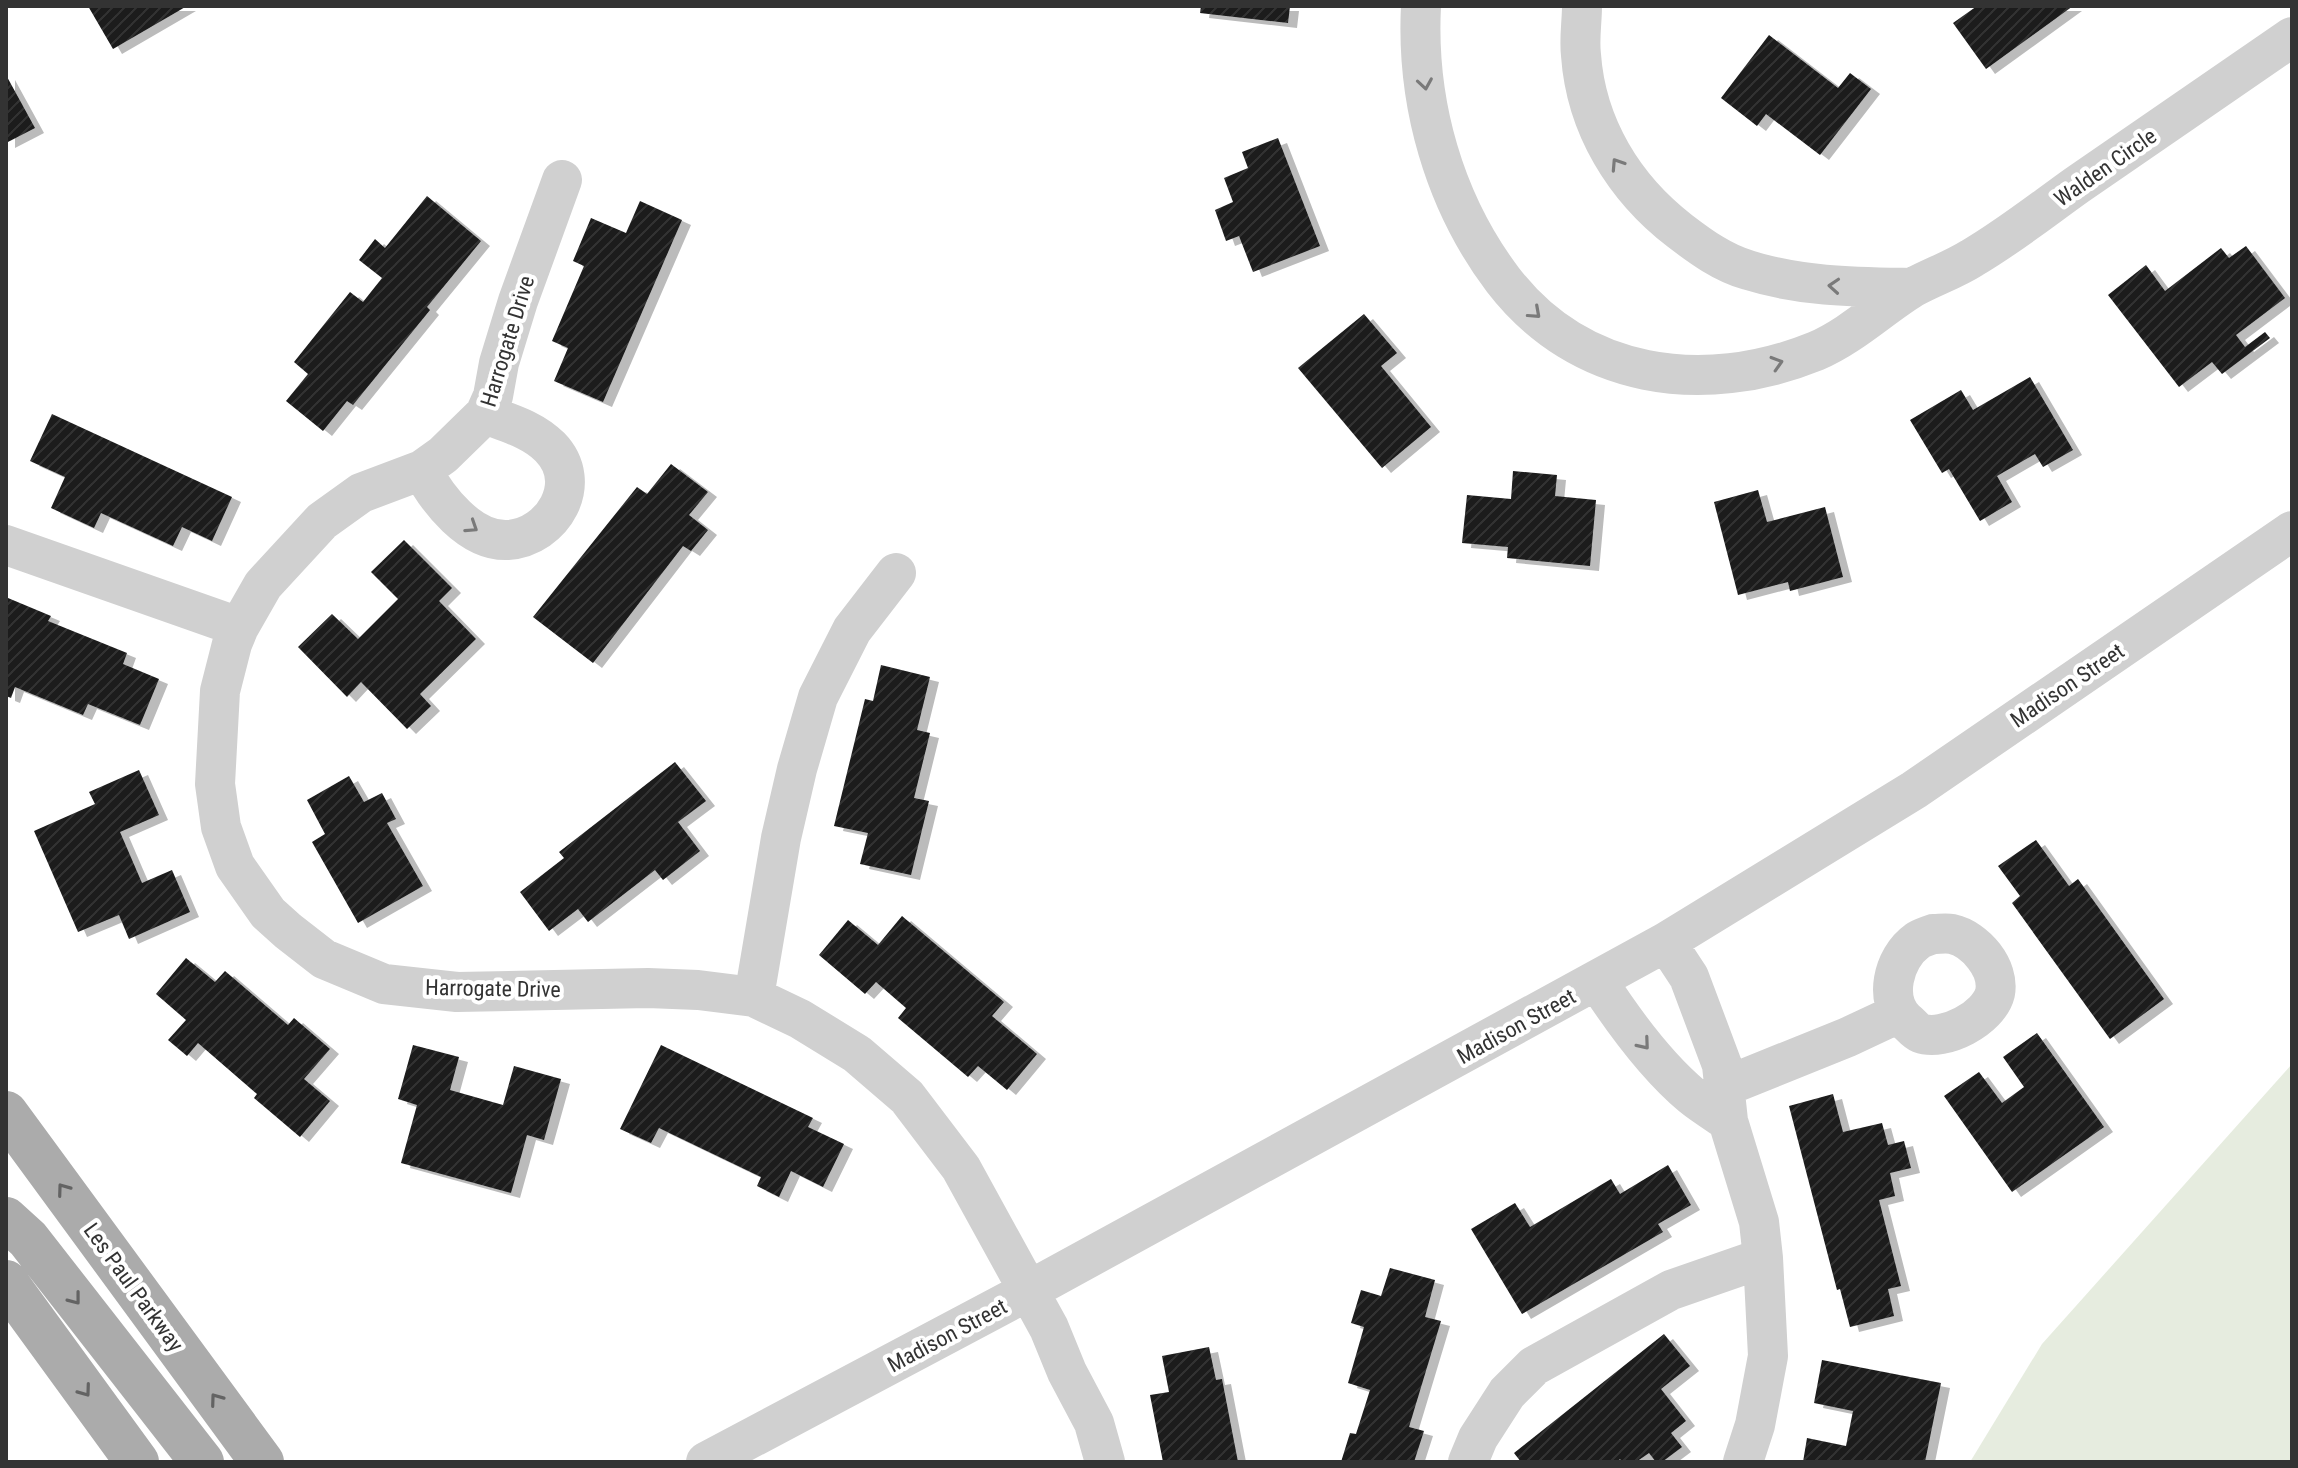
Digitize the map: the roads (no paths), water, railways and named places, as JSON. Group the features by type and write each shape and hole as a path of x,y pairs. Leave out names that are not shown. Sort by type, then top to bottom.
{"main road":[{"name":"Les Paul Parkway","path":"6,1113 262,1462"},
{"path":"6,1219 28,1239 202,1462"},
{"path":"6,1282 128,1454"}],"street":[{"name":"Walden Circle","path":"1421,6 1423,76 1431,124 1441,161 1461,212 1486,257 1518,299 1558,334 1628,366 1686,376 1755,370 1817,350 1861,325 1912,288 1972,258 2292,37"},
{"name":"Walden Circle","path":"1582,6 1580,53 1585,88 1609,152 1628,182 1664,218 1707,252 1746,270 1802,283 1912,288"},
{"name":"Harrogate Drive","path":"562,180 518,301 499,363 493,396 485,414 443,455 422,470 361,493 322,521 263,585 239,627 220,691 215,784 221,827 235,866 254,895 278,922 324,959 384,984 457,992 648,988 754,997 800,1019 857,1054 907,1097 961,1168 1049,1328 1067,1372 1094,1423 1105,1462"},
{"path":"422,470 434,495 455,517 484,536 505,541 527,537 547,524 565,494 566,474 553,449 534,433 485,414"},
{"name":"Madison Street","path":"706,1462 1598,982 1914,790 2292,531"},
{"path":"6,545 239,627"},
{"path":"754,997 781,838 818,697 852,630 896,573"},
{"path":"1666,942 1689,977 1722,1065 1726,1104 1759,1222 1768,1356 1755,1425 1743,1462"},
{"path":"1598,982 1620,1017 1692,1096 1726,1104 1848,1037 1897,1014"},
{"path":"1468,1462 1478,1438 1507,1393 1534,1366 1671,1290 1763,1258"}]}
